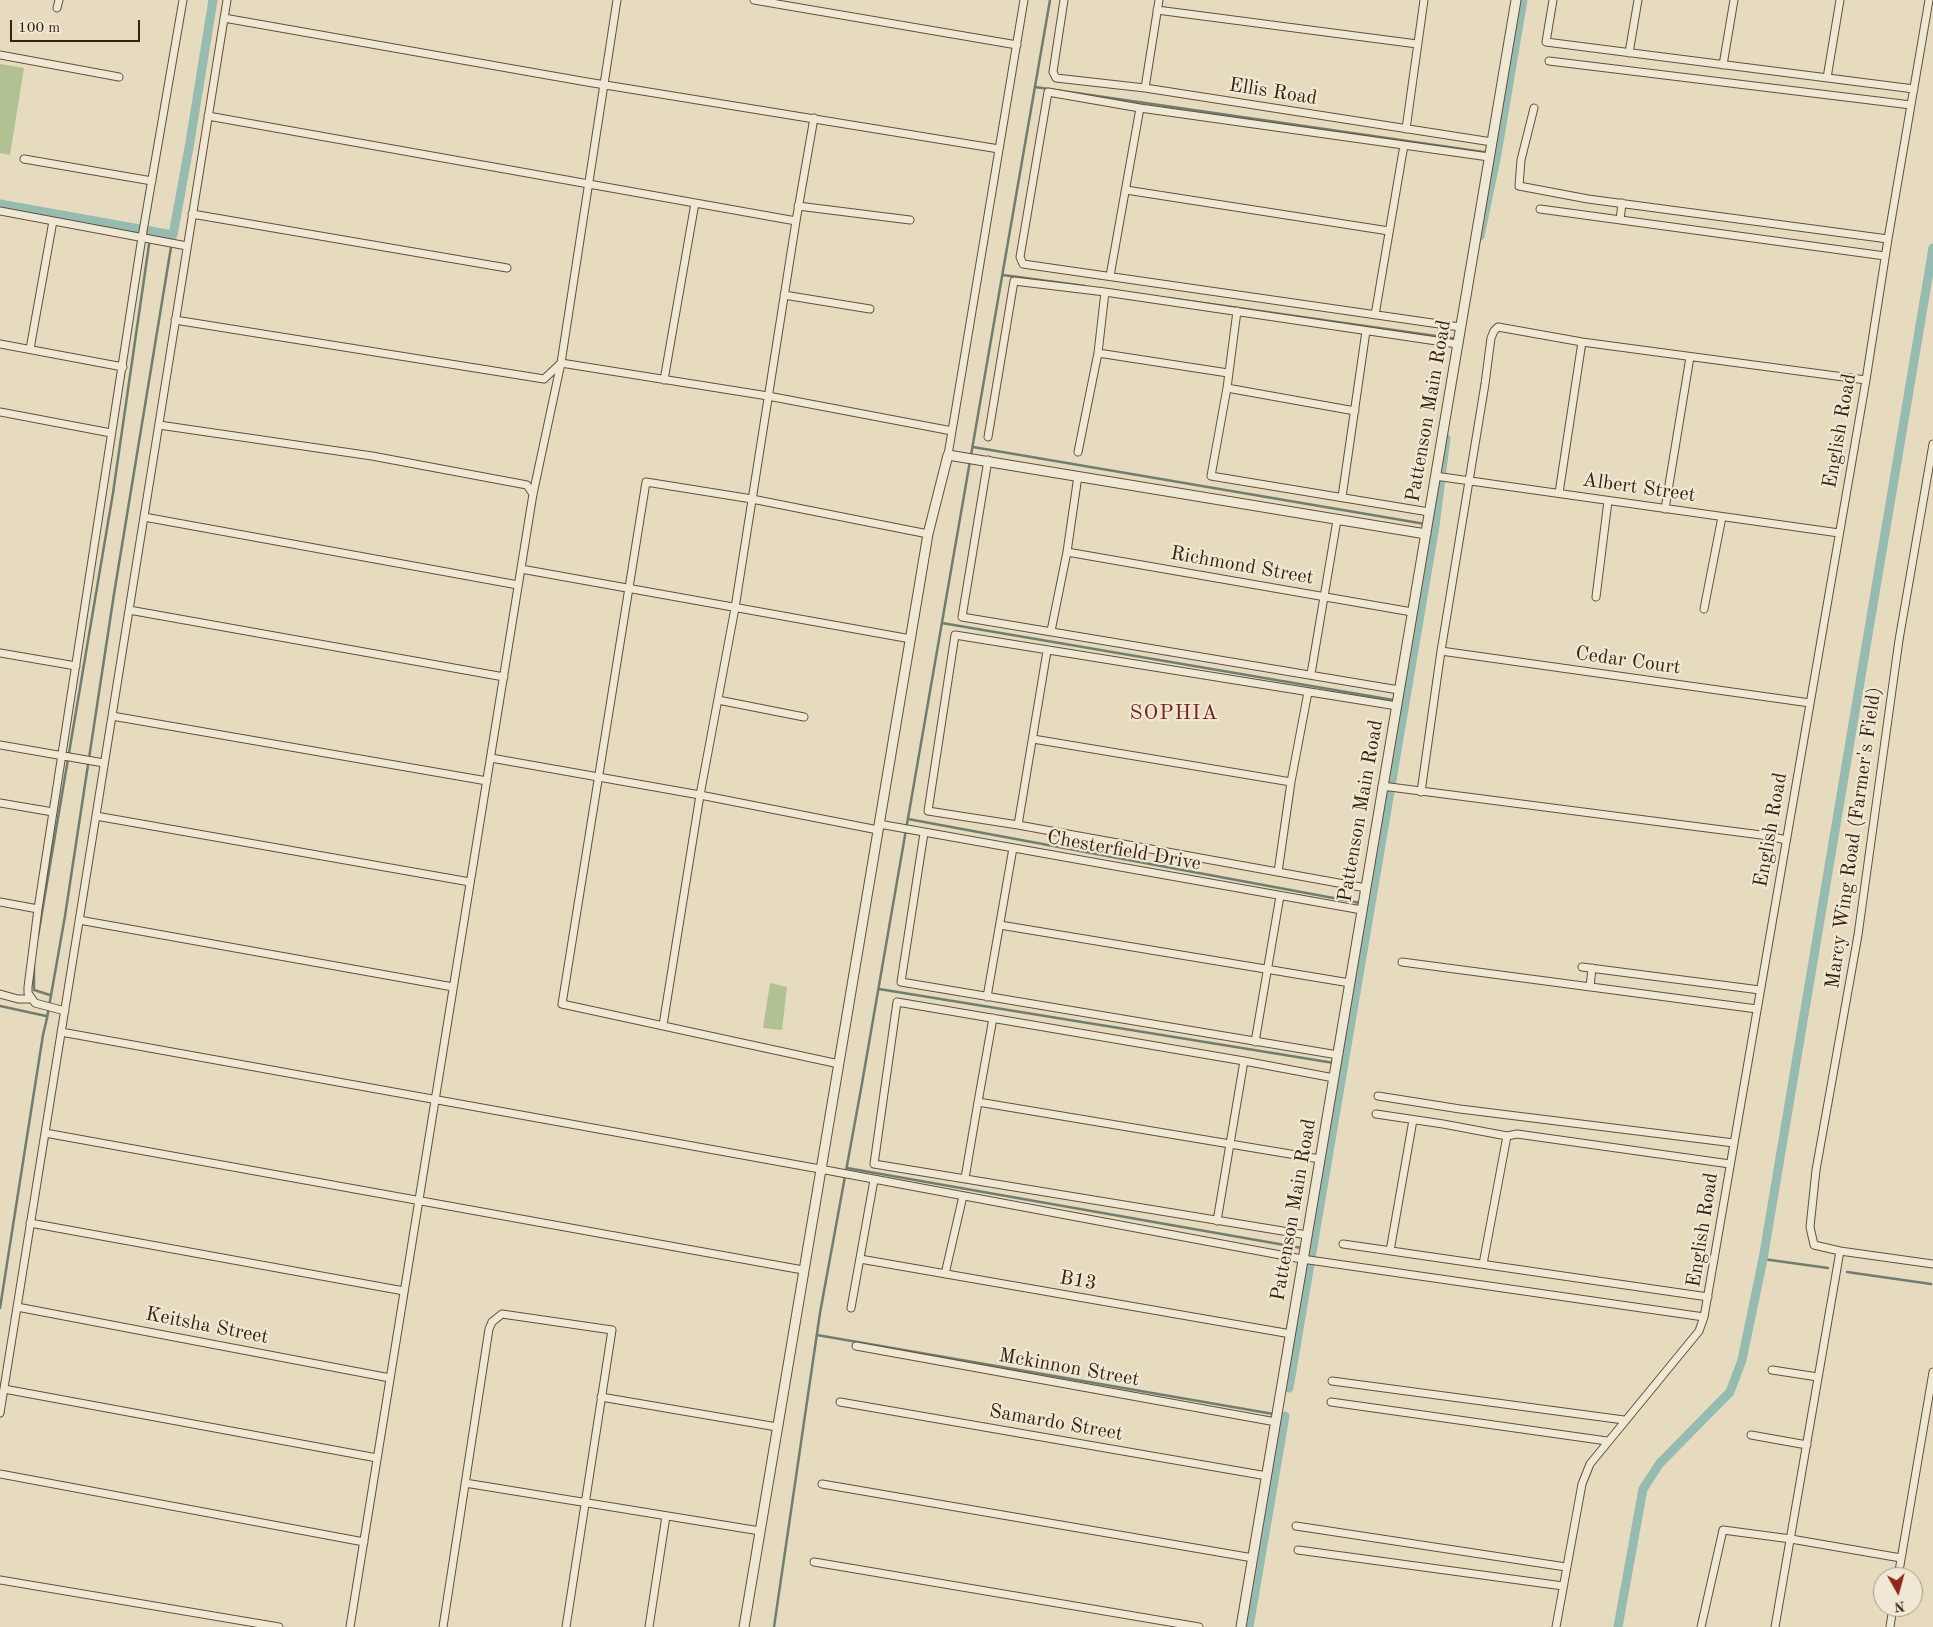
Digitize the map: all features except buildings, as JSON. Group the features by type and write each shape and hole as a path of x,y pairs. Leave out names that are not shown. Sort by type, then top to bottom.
{"street":[{"path":"65,1011 35,1003 28,994 28,987 38,909 111,433 183,0"},
{"path":"0,1413 227,0"},
{"path":"350,1627 533,494 561,363 617,0"},
{"path":"754,0 1017,45"},
{"path":"744,1627 928,534 948,455 1024,0"},
{"name":"Ellis Road","path":"1064,0 1053,72 1056,78 1145,88 1492,142"},
{"path":"1145,88 1159,0"},
{"path":"1406,129 1416,44 1424,0"},
{"name":"Pattenson Main Road","path":"1241,1627 1362,910 1385,786 1412,612 1437,477 1516,0"},
{"path":"1553,0 1546,42 1914,89"},
{"path":"1629,53 1638,0"},
{"path":"1723,65 1734,0"},
{"path":"1827,78 1840,0"},
{"name":"English Road","path":"1556,1627 1582,1484 1590,1464 1624,1420 1699,1331 1704,1317 1866,380 1885,256 1929,0"},
{"path":"1157,10 1416,44"},
{"path":"224,18 577,80 999,149"},
{"path":"0,55 119,77"},
{"path":"1549,61 1911,105"},
{"path":"1459,337 1375,315 1023,264 1020,257 1048,92 1140,108 1489,157"},
{"path":"1110,276 1140,108"},
{"path":"1534,108 1521,160 1519,186 1622,204 1888,239"},
{"path":"208,116 796,221"},
{"path":"663,1024 700,795 735,608 798,206 814,118"},
{"path":"1375,315 1404,145"},
{"path":"24,159 152,180"},
{"path":"1126,190 1389,231"},
{"path":"664,380 695,203"},
{"path":"1620,220 1622,204"},
{"path":"798,206 910,220"},
{"path":"1540,209 1885,256"},
{"path":"0,211 187,246"},
{"path":"192,214 507,268"},
{"path":"30,349 53,221"},
{"path":"988,437 1014,281 1105,292 1366,331 1459,337"},
{"path":"1078,452 1098,353 1105,292"},
{"path":"784,296 870,309"},
{"path":"1237,311 1227,388 1211,476 1429,512"},
{"path":"175,320 544,378 561,363"},
{"path":"1421,792 1441,651 1491,338 1498,327 1582,342 1866,380"},
{"path":"1342,497 1366,331"},
{"path":"1559,493 1582,342"},
{"path":"0,344 123,366"},
{"path":"1098,353 1228,373"},
{"path":"1665,509 1690,357"},
{"path":"561,363 768,396 952,431"},
{"path":"1227,388 1355,411"},
{"path":"0,412 111,433"},
{"path":"159,425 382,458 527,485 533,494"},
{"name":"Marcy Wing Road (Farmer's Field)","path":"1840,1251 1814,1245 1810,1215 1816,1170 1858,934 1899,640 1933,444"},
{"path":"948,455 1426,534"},
{"path":"986,460 962,617 1399,690"},
{"path":"1051,631 1067,552 1078,476"},
{"name":"Albert Street","path":"1437,477 1839,533"},
{"path":"839,1064 663,1024 562,1004 628,588 646,482 752,499 928,534"},
{"path":"1596,597 1608,501"},
{"path":"1704,609 1722,516"},
{"path":"144,517 518,585"},
{"path":"1311,674 1337,520"},
{"name":"Richmond Street","path":"1067,552 1412,612"},
{"path":"521,569 911,639"},
{"path":"129,610 504,677"},
{"name":"Chesterfield Drive","path":"1047,651 955,635 928,812 1018,825 1366,888"},
{"path":"1018,825 1047,651 1397,706"},
{"name":"Cedar Court","path":"1441,651 1810,703"},
{"path":"0,653 76,666"},
{"path":"1278,872 1290,782 1308,692"},
{"path":"718,700 804,717"},
{"path":"112,716 487,781"},
{"path":"1033,739 1290,782"},
{"path":"0,745 104,763"},
{"name":"Chesterfield Drive","path":"490,758 1362,910"},
{"path":"1385,786 1769,836 1786,840"},
{"path":"0,803 53,812"},
{"path":"96,816 470,882"},
{"path":"924,833 901,982 1337,1057"},
{"path":"988,997 1013,848"},
{"path":"1256,1042 1280,896"},
{"path":"0,902 38,909"},
{"path":"79,920 453,987"},
{"path":"1000,925 1350,983"},
{"path":"1402,962 1757,1009"},
{"path":"1582,967 1760,990"},
{"path":"1590,987 1592,968"},
{"path":"0,994 18,999 31,999"},
{"path":"1307,1238 1217,1220 874,1164 897,1002 1334,1076"},
{"path":"965,1178 993,1018"},
{"path":"61,1032 820,1169 1314,1261 1704,1317"},
{"path":"1217,1220 1244,1061"},
{"path":"1378,1096 1460,1109 1734,1143"},
{"path":"978,1102 1320,1159"},
{"path":"1376,1114 1507,1136 1517,1134 1730,1164"},
{"path":"1390,1250 1413,1120"},
{"path":"45,1133 803,1270"},
{"path":"1484,1264 1507,1136"},
{"path":"851,1308 874,1180"},
{"path":"945,1274 963,1196"},
{"path":"30,1223 404,1291"},
{"path":"1342,1244 1708,1297"},
{"path":"1775,1627 1840,1251 1933,1264"},
{"name":"B13","path":"860,1259 1290,1334"},
{"name":"Keitsha Street","path":"17,1307 390,1378"},
{"path":"443,1627 489,1329 492,1322 502,1314 612,1330 566,1627"},
{"name":"Mckinnon Street","path":"856,1346 1276,1422"},
{"path":"1772,1370 1818,1378"},
{"path":"1900,1567 1933,1372"},
{"path":"1332,1381 1624,1420"},
{"path":"4,1389 377,1458"},
{"path":"602,1397 777,1427"},
{"name":"Samardo Street","path":"840,1402 1267,1476"},
{"path":"1331,1402 1607,1442"},
{"path":"1751,1435 1807,1445"},
{"path":"0,1474 364,1542"},
{"path":"466,1483 760,1531"},
{"path":"822,1484 1253,1558"},
{"path":"649,1627 666,1516"},
{"path":"1296,1526 1566,1567"},
{"path":"1701,1627 1723,1530 1791,1539 1901,1558"},
{"path":"1298,1550 1563,1586"},
{"path":"814,1562 1200,1627"},
{"path":"0,1580 279,1627"}],"green space":[{"path":"0,64 24,68 10,155 0,153"},
{"path":"770,983 787,987 782,1030 763,1028"}],"waterway":[{"path":"0,204 173,235 213,0"},
{"path":"774,1627 820,1313 861,1089 1050,0"},
{"path":"1480,236 1497,154 1523,0"},
{"path":"1035,87 1497,154"},
{"path":"38,936 113,493 151,231"},
{"path":"0,1308 43,1035 65,916 114,594 173,235"},
{"path":"1618,1627 1643,1489 1660,1463 1730,1392 1742,1360 1763,1259 1933,248"},
{"path":"1003,275 1085,286"},
{"path":"1168,298 1457,339"},
{"path":"1289,1388 1435,526 1446,438"},
{"path":"973,447 1425,524"},
{"path":"942,623 1405,702"},
{"path":"908,819 1371,905"},
{"path":"34,966 34,990 50,995"},
{"path":"879,989 1334,1063"},
{"path":"0,1006 46,1016"},
{"path":"847,1168 1313,1250"},
{"path":"1763,1259 1828,1268"},
{"path":"1847,1272 1931,1284"},
{"path":"817,1335 1285,1416"},
{"path":"1249,1627 1285,1416"}],"district":[{"name":"SOPHIA","path":"1174,713"}]}
